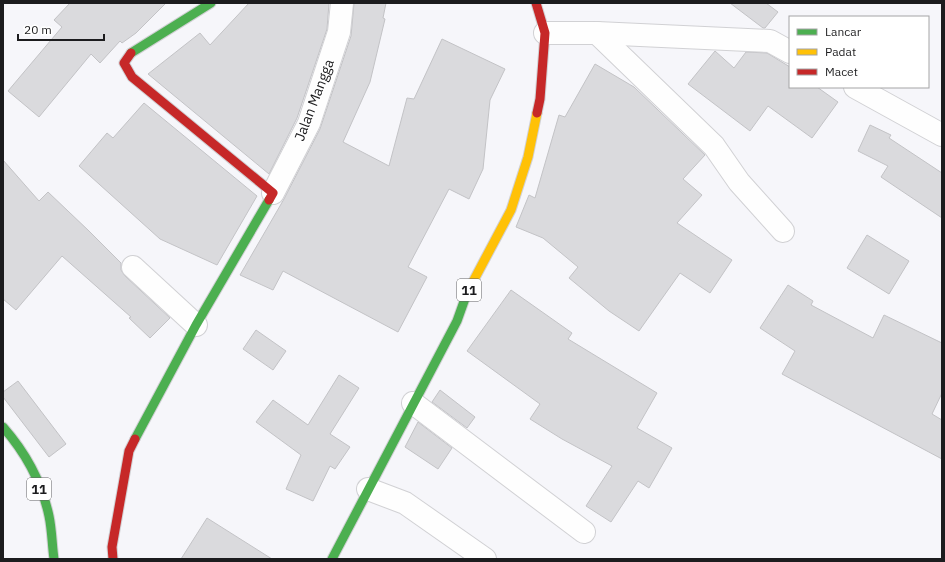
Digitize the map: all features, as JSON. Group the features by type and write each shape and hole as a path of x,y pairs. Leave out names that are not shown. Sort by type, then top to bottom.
{"main road":[{"path":"113,559 112,547 129,451 196,325 273,193 132,77 124,63 129,54 139,46 211,3"},
{"name":"11","path":"332,559 457,321 471,284 511,210 528,157 540,99 545,34 536,3"},
{"name":"11","path":"3,428 23,451 35,477 49,516 54,559"}],"street":[{"name":"Jalan Mangga","path":"273,193 309,123 339,32 342,3"},
{"path":"597,33 714,146 739,182 783,231"},
{"path":"545,34 597,33 770,41 789,51"},
{"path":"857,88 942,135"},
{"path":"133,267 196,325"},
{"path":"413,403 584,532"},
{"path":"368,489 405,503 485,559"}],"building":[{"path":"70,3 166,3 136,33 122,43 120,41 100,63 91,54 39,117 8,91 62,27 54,20"},
{"path":"249,3 329,3 327,29 297,118 269,174 148,74 200,33 210,45"},
{"path":"354,3 386,3 383,18 385,19 370,82 343,142 389,166 407,98 414,99 442,39 505,69 490,100 483,169 469,199 449,189 408,267 427,277 398,332 283,271 273,290 240,275 284,199 320,129 351,36"},
{"path":"730,3 766,3 778,12 765,28 763,28"},
{"path":"715,51 734,68 746,52 767,53 789,66 789,88 818,88 838,102 812,138 768,106 750,131 688,84"},
{"path":"595,64 634,87 705,155 683,179 702,195 677,223 732,260 710,293 680,273 639,331 609,311 569,278 578,267 543,238 516,227 529,195 535,198 559,115 565,117"},
{"path":"144,103 257,196 217,265 160,239 79,166 107,133 113,138"},
{"path":"870,125 891,135 889,138 942,173 942,218 881,177 888,166 858,151"},
{"path":"3,160 39,201 48,192 121,263 121,270 125,276 170,318 150,338 129,318 131,317 62,256 16,310 3,299"},
{"path":"867,235 909,261 889,294 847,268"},
{"path":"788,285 813,301 811,305 873,338 884,315 942,343 942,393 932,414 942,420 942,459 782,374 795,351 760,328"},
{"path":"511,290 572,333 568,339 657,393 637,428 672,448 649,488 638,481 611,522 586,506 612,466 562,439 530,419 540,404 467,351"},
{"path":"256,330 286,351 273,370 243,349"},
{"path":"339,375 359,388 330,434 350,447 335,469 330,466 313,501 286,489 301,455 256,422 273,400 308,425"},
{"path":"18,381 66,444 49,457 3,397 3,392"},
{"path":"440,390 475,417 467,428 432,402"},
{"path":"418,422 452,448 438,469 405,447"},
{"path":"207,518 272,559 181,559"}],"traffic: fast":[{"path":"131,53 211,3"},
{"path":"135,439 196,325 269,200"},
{"path":"332,559 457,321 467,293"},
{"path":"3,427 32,468 42,492 50,521 54,559"}],"traffic: slow":[{"path":"467,293 511,210 528,157 537,113"}],"traffic: jam":[{"path":"536,3 545,33 540,99 537,113"},
{"path":"131,53 124,63 132,77 273,193 269,200"},
{"path":"113,559 112,547 129,451 135,439"}]}
